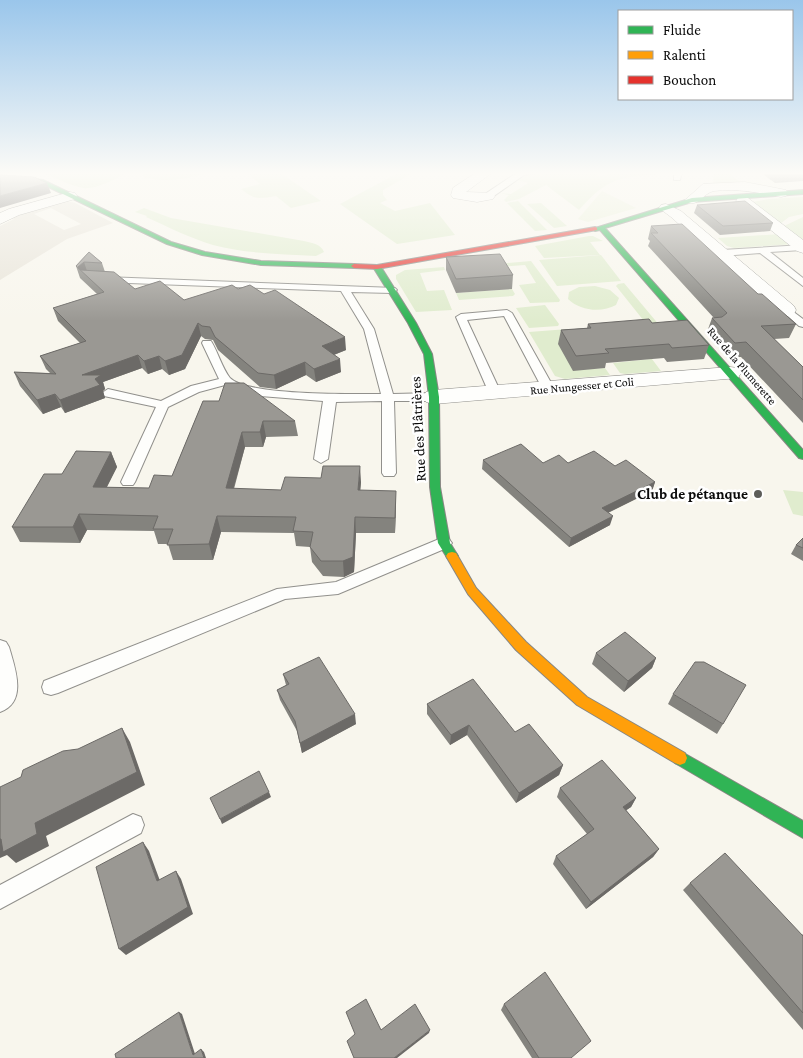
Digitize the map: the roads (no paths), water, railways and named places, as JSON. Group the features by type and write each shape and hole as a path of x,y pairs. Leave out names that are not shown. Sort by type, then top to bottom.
{"street":[{"path":"123,221 169,243 204,254 260,263 377,267 602,228 623,221"},
{"path":"685,221 795,310"},
{"path":"769,221 803,248"},
{"name":"Rue de la Plumerette","path":"602,228 803,456"},
{"name":"Rue des Plâtrières","path":"377,267 412,323 428,354 434,396 435,487 444,543"},
{"name":"Rue Nungesser et Coli","path":"434,396 495,393 730,373"},
{"path":"444,543 472,591 521,646 582,701 803,830"}],"lane":[{"path":"722,253 803,248"},
{"path":"762,250 803,283"},
{"path":"98,280 392,290"},
{"path":"345,289 369,329 388,396 389,473"},
{"path":"795,310 803,324"},
{"path":"495,393 461,317 507,313 548,388"},
{"path":"207,343 226,381 248,391 330,398 434,396"},
{"path":"108,394 164,405 196,389 226,381"},
{"path":"321,459 330,398"},
{"path":"128,482 164,405"},
{"path":"51,687 282,593 338,588 444,543"},
{"path":"0,648 10,681 4,700 0,704"},
{"path":"0,898 133,825"}],"place":[{"name":"Club de pétanque","path":"758,494"}]}
